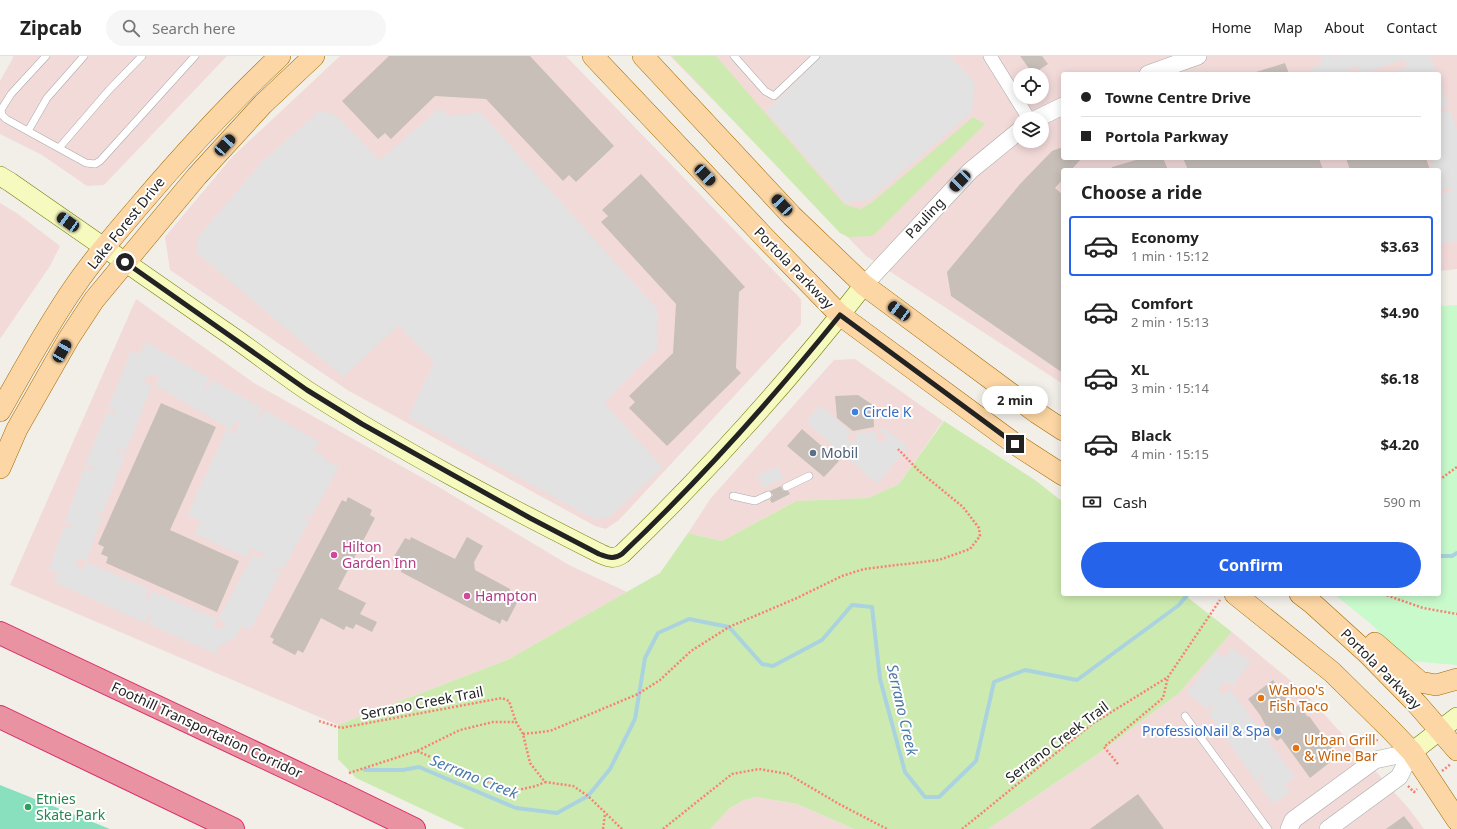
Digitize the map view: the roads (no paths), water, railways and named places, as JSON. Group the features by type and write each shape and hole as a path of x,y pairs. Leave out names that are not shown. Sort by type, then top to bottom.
{"highway":[{"name":"Foothill Transportation Corridor","path":"0,633 414,829"},
{"path":"0,717 224,825"}],"main road":[{"name":"Lake Forest Drive","path":"0,411 49,326 75,286 104,248 185,152 246,88 280,56"},
{"name":"Lake Forest Drive","path":"0,468 17,429 69,338 94,300 197,176 263,104 314,56"},
{"name":"Portola Parkway","path":"593,56 840,315 1009,439 1061,474"},
{"path":"643,56 792,216 864,285 1037,413 1061,429"},
{"name":"Pauling","path":"0,176 307,390 362,424 530,518 599,554 610,558 616,558 622,554 674,504 785,382 864,285"},
{"path":"1237,596 1332,672 1412,752 1457,820"},
{"name":"Portola Parkway","path":"1307,599 1367,653 1417,704 1457,750"},
{"path":"1307,599 1335,608 1420,682 1436,685 1457,680"},
{"path":"1412,752 1457,717"}],"street":[{"path":"990,56 1025,112"},
{"path":"1154,72 1198,56"},
{"path":"1049,113 1061,107"},
{"name":"Pauling","path":"864,285 970,171 1013,136"},
{"path":"1289,829 1293,820 1375,760 1412,752"},
{"path":"1328,829 1399,777 1412,752"}],"lane":[{"path":"46,56 11,94 1,110 2,115 6,119 86,163 95,164 100,161 196,56"},
{"path":"28,131 47,98 84,56"},
{"path":"59,148 109,90 142,56"},
{"path":"734,56 765,91 774,96 816,56"},
{"path":"786,487 809,476"},
{"path":"733,496 755,501 768,495"},
{"path":"1185,716 1268,829"}],"waterway":[{"name":"Serrano Creek","path":"1441,556 1452,556 1457,553"},
{"name":"Serrano Creek","path":"365,770 403,770 419,767 516,808 557,813 588,796 610,769 635,719 645,658 658,633 689,619 729,627 762,664 773,666 822,640 852,605 872,607 880,679 905,772 925,797 939,797 976,761 994,682 1025,670 1077,680 1179,605 1186,596"}],"place":[{"name":"Circle K","path":"855,412"},
{"name":"Mobil","path":"813,453"},
{"name":"Hilton Garden Inn","path":"334,555"},
{"name":"Hampton","path":"467,596"},
{"name":"Wahoo's Fish Taco","path":"1261,698"},
{"name":"ProfessioNail & Spa","path":"1278,731"},
{"name":"Urban Grill & Wine Bar","path":"1296,748"},
{"name":"Etnies Skate Park","path":"28,807"}]}
